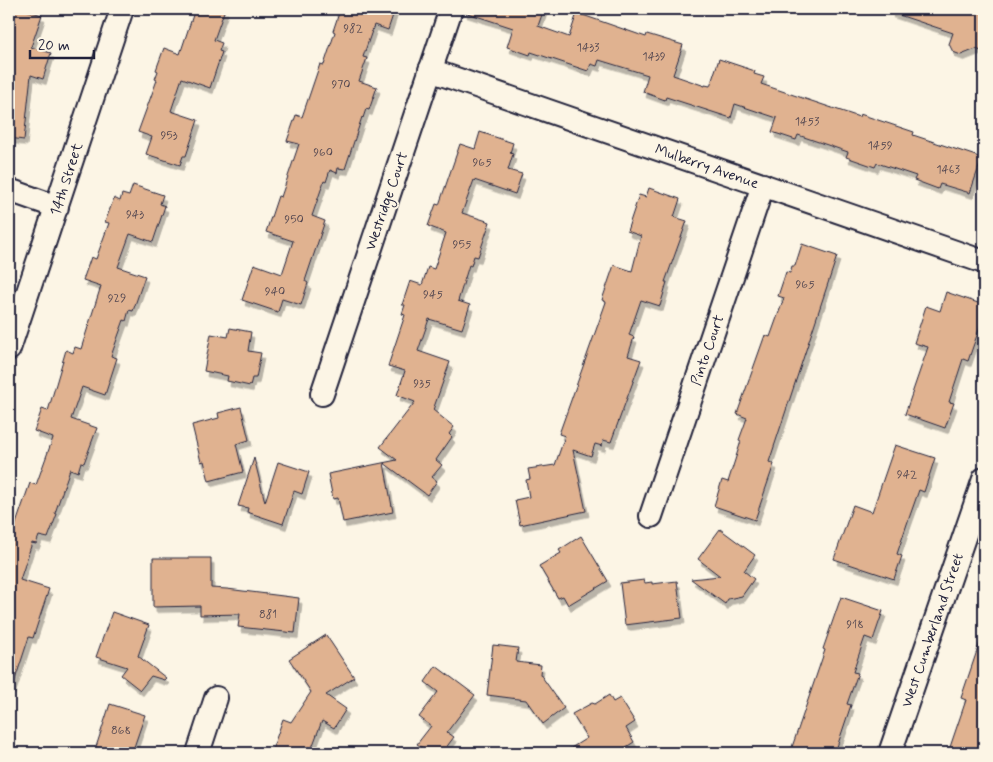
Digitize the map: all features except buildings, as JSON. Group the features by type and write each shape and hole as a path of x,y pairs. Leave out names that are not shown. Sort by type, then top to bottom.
{"street":[{"name":"14th Street","path":"9,350 122,9"},
{"name":"Westridge Court","path":"322,394 451,9"},
{"name":"Mulberry Avenue","path":"430,70 984,262"},
{"name":"Pinto Court","path":"650,516 763,185"},
{"path":"9,190 57,207"},
{"name":"West Cumberland Street","path":"890,753 984,479"},
{"path":"198,753 216,698"}]}
